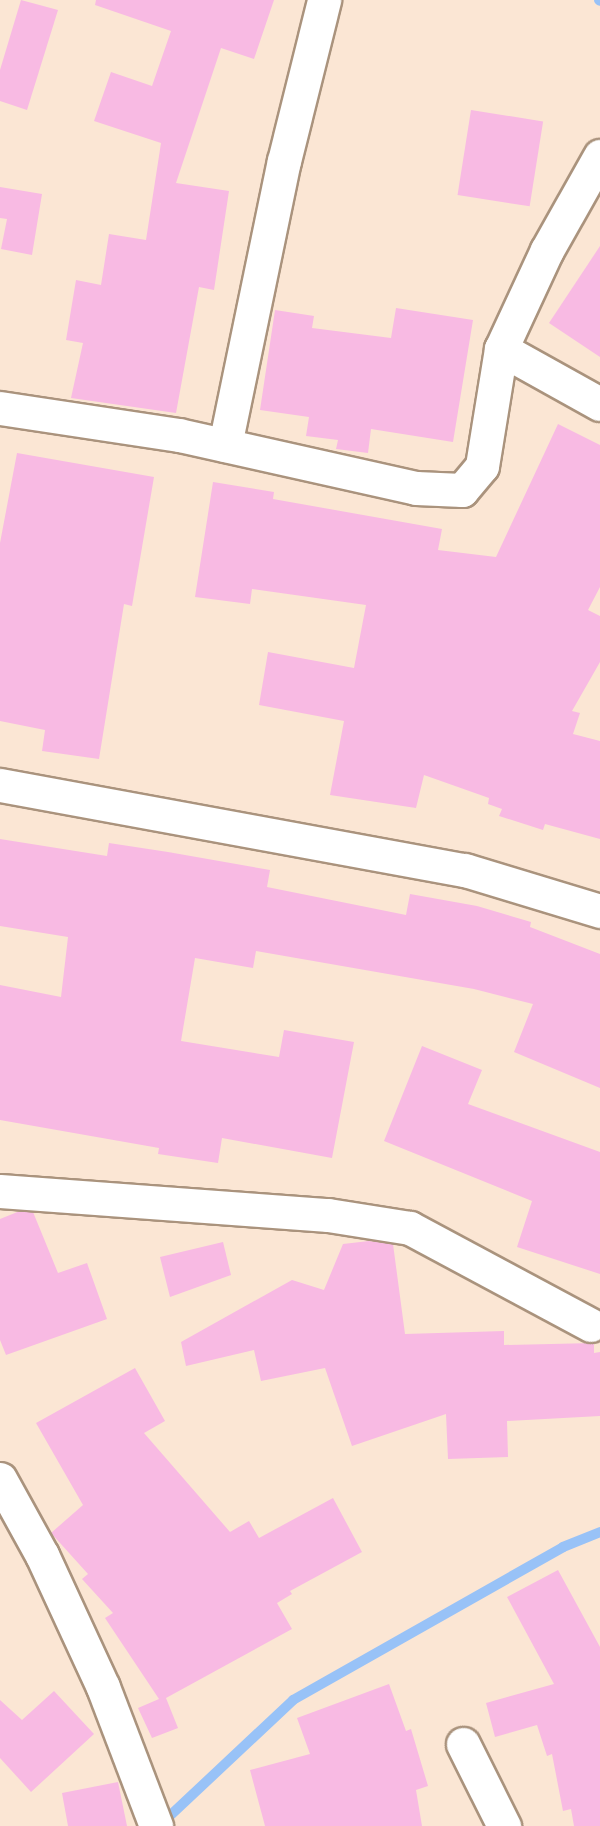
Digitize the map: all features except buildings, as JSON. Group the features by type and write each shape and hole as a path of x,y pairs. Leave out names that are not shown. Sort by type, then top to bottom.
{"street":[{"path":"225,445 284,161 324,0"},
{"path":"0,408 225,445 416,488 462,490 482,466 501,349 547,250 600,156"},
{"path":"501,349 600,404"},
{"path":"0,785 465,870 600,911"},
{"path":"0,1191 328,1215 410,1228 591,1325"},
{"path":"0,1479 42,1556 103,1687 156,1826"},
{"path":"464,1744 504,1826"}],"waterway":[{"path":"159,1826 293,1700 563,1547 600,1532"}]}
